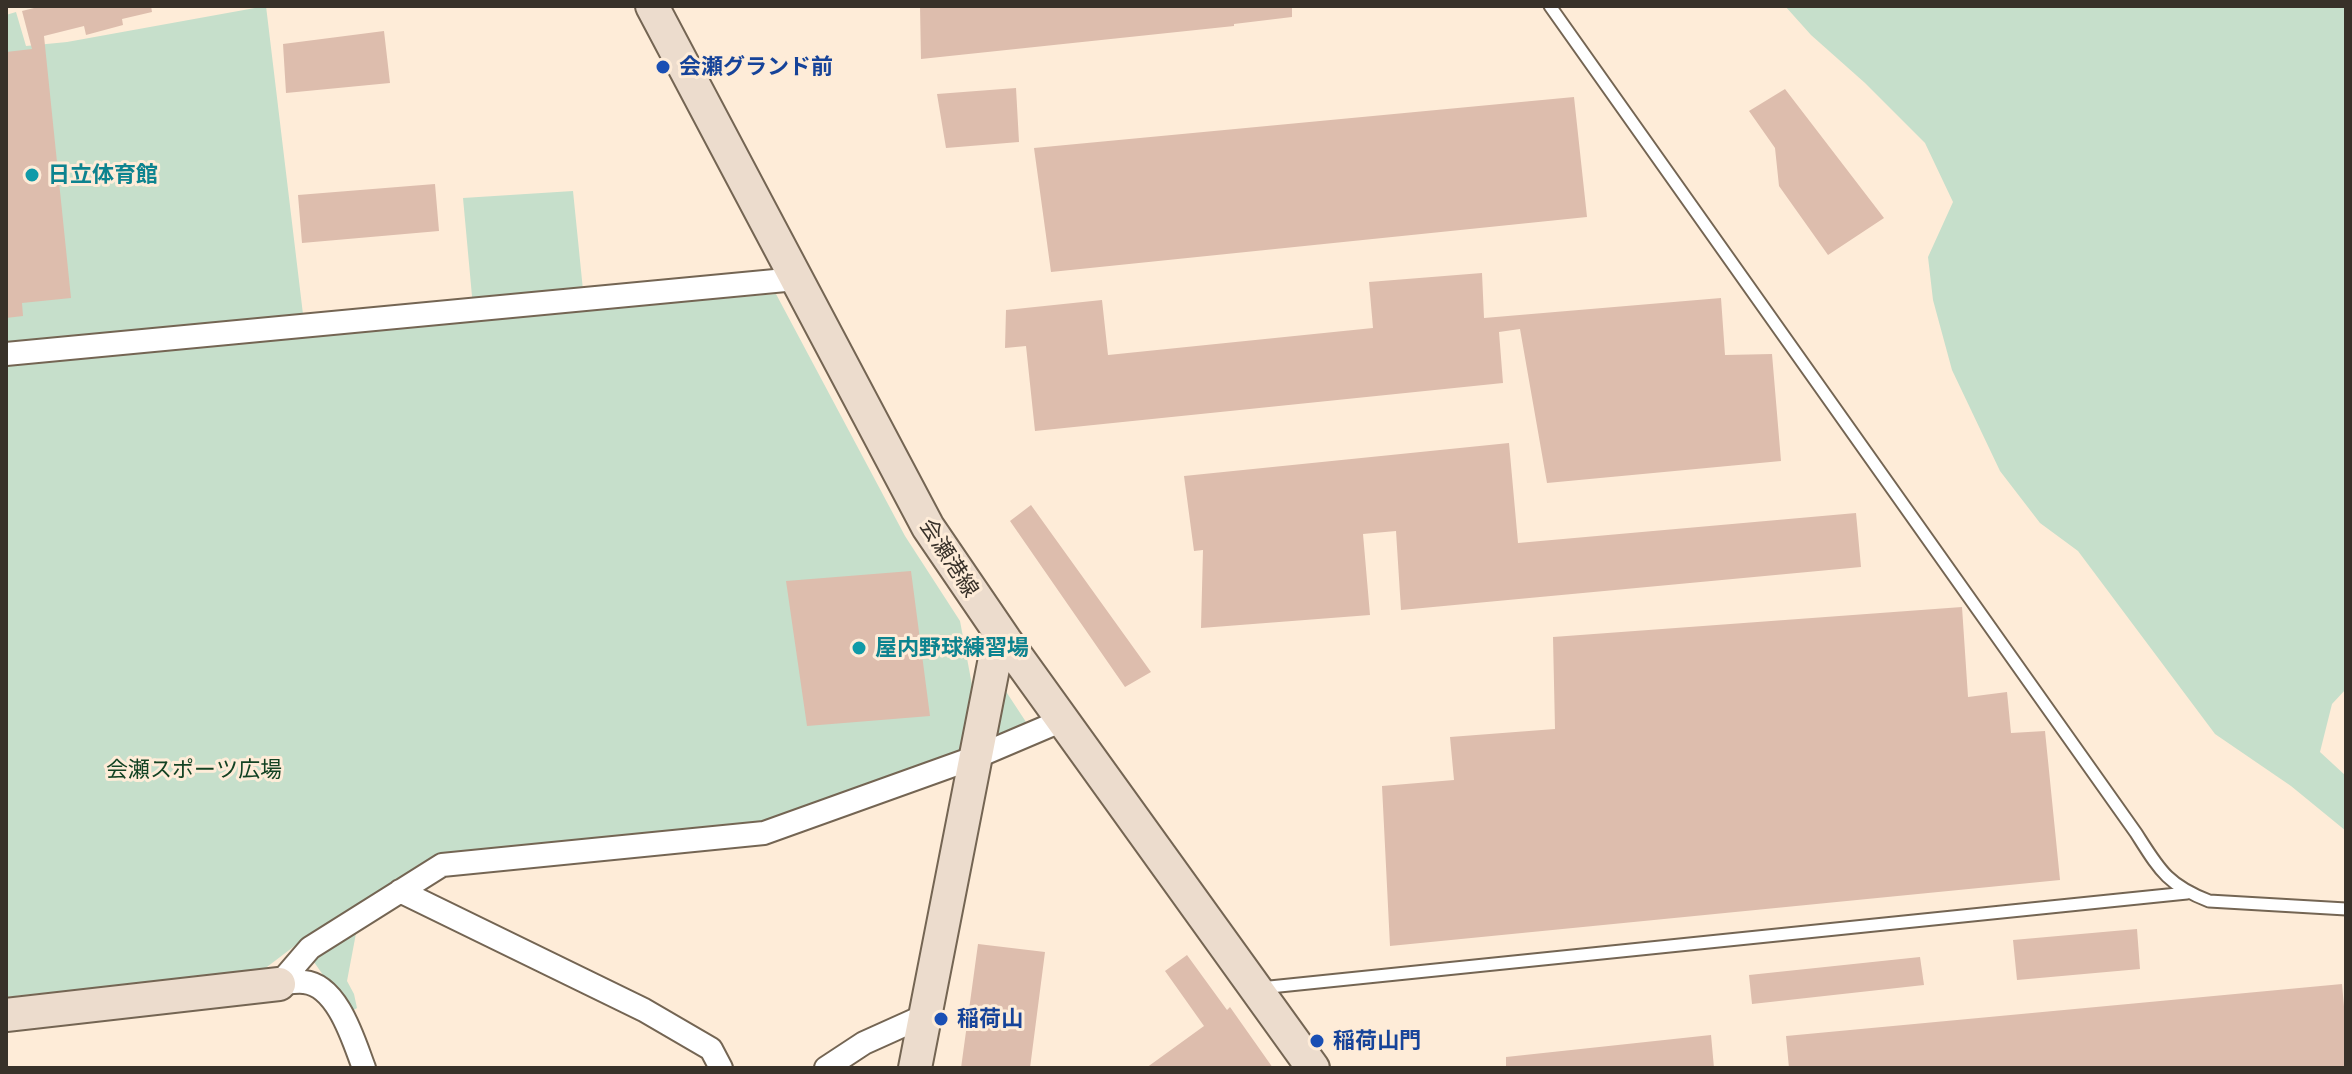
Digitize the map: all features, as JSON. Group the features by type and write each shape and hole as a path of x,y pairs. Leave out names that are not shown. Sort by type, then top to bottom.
{"main road":[{"name":"会瀬港線","path":"652,6 928,527 1005,640 1313,1068"},
{"path":"915,1068 995,658 1005,640"},
{"path":"6,1015 279,984"}],"street":[{"path":"6,354 796,279"},
{"path":"279,984 310,948 442,865 764,833 976,757 1063,720"},
{"path":"400,891 644,1010 711,1049 721,1068"},
{"path":"279,984 306,982 320,988 343,1015 364,1068"},
{"path":"826,1068 864,1043 924,1016"}],"lane":[{"path":"1550,6 2162,874 2187,893 2209,901 2346,909"},
{"path":"1255,988 2187,893"}],"green space":[{"name":"会瀬スポーツ広場","path":"266,6 305,331 474,318 463,198 573,191 585,310 776,294 905,536 960,621 972,685 959,754 760,826 439,856 305,938 263,970 6,997 6,15 16,12 26,46 67,42"},
{"path":"1785,6 2346,6 2346,689 2332,704 2320,752 2346,776 2346,831 2291,786 2215,734 2078,551 2040,523 2000,471 1952,370 1933,300 1928,257 1953,202 1925,143 1811,35"},
{"path":"1005,690 1028,725 999,734 995,728"},
{"path":"357,928 347,981 357,1008 349,1013 312,959"}],"building":[{"name":"日立体育館","path":"42,6 151,6 152,12 122,19 123,25 86,35 84,26 44,36 71,298 22,303 23,316 6,318 6,52 32,49 22,11"},
{"path":"920,6 1292,6 1292,17 1234,26 921,59"},
{"path":"384,31 390,83 286,93 283,44"},
{"path":"1016,88 1019,142 946,148 937,94"},
{"path":"1785,89 1884,218 1828,255 1779,186 1775,148 1749,111"},
{"path":"1574,97 1587,217 1051,272 1034,148"},
{"path":"435,184 439,231 302,243 298,195"},
{"path":"1482,273 1484,318 1721,298 1725,355 1772,354 1781,461 1547,483 1520,329 1499,332 1503,383 1035,431 1026,346 1005,348 1006,310 1102,300 1108,355 1373,328 1369,282"},
{"path":"1509,443 1518,543 1856,513 1861,567 1401,610 1396,531 1363,534 1370,615 1201,628 1203,550 1194,551 1184,476"},
{"path":"1031,505 1151,672 1125,687 1010,521"},
{"name":"屋内野球練習場","path":"911,571 930,716 807,726 786,581"},
{"path":"1962,607 1968,697 2007,692 2011,733 2045,731 2060,880 1390,946 1382,786 1454,780 1450,737 1555,729 1553,637"},
{"path":"2137,929 2140,969 2017,980 2013,940"},
{"path":"978,944 1045,952 1030,1068 961,1068"},
{"path":"1187,955 1227,1010 1230,1007 1273,1068 1146,1068 1204,1026 1165,971"},
{"path":"1920,957 1924,985 1752,1004 1749,975"},
{"path":"2342,984 2346,1068 1789,1068 1786,1036"},
{"path":"1711,1035 1714,1068 1506,1068 1506,1057"}],"place":[{"name":"会瀬グランド前","path":"663,67"},
{"name":"日立体育館","path":"32,175"},
{"name":"屋内野球練習場","path":"859,648"},
{"name":"稲荷山","path":"941,1019"},
{"name":"稲荷山門","path":"1317,1041"}]}
